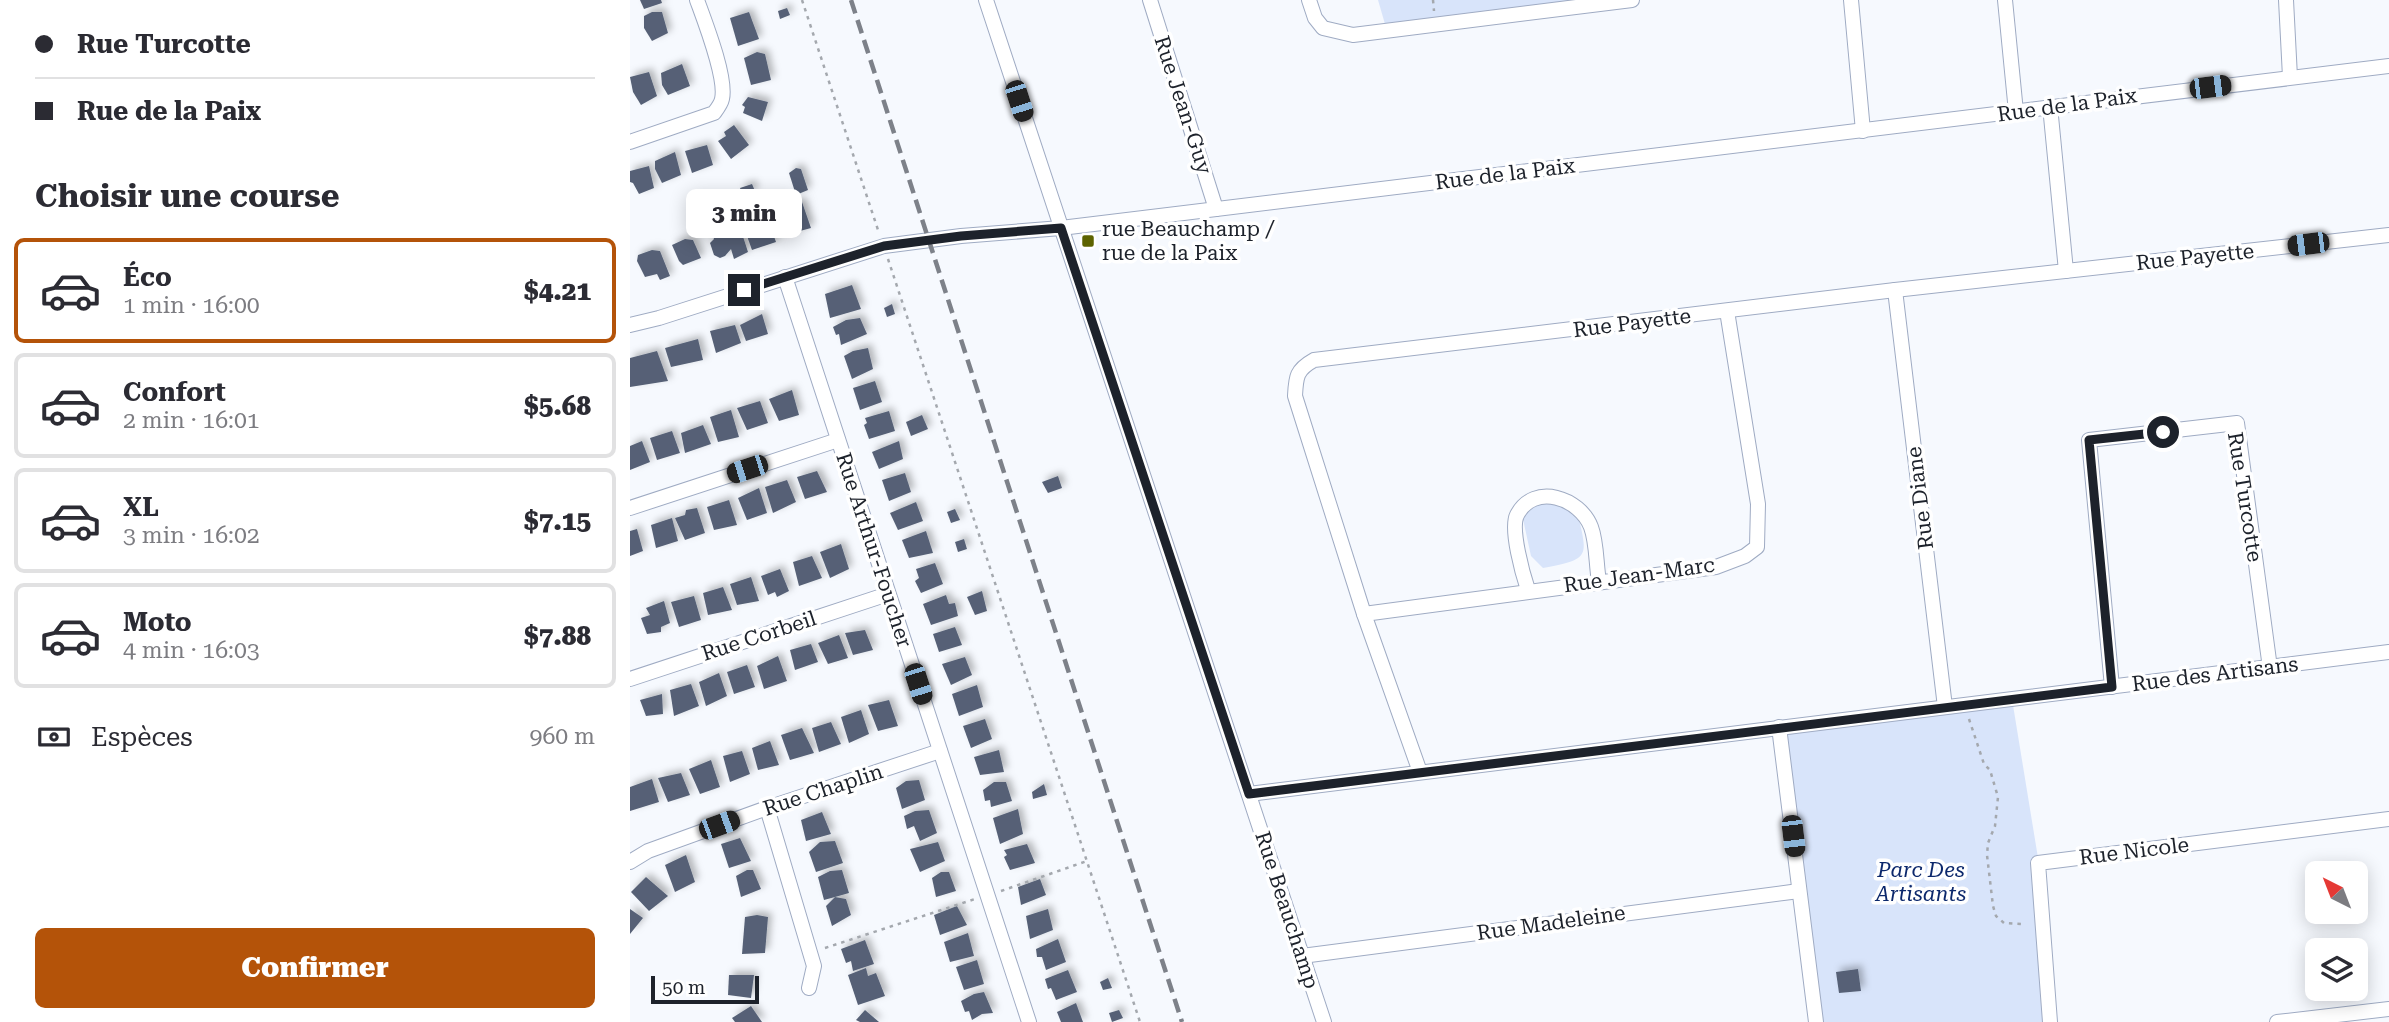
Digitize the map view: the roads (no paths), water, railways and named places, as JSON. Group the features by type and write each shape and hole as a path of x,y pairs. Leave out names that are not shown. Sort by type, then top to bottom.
{"street":[{"path":"630,142 703,118 714,113 722,101 719,66 698,0"},
{"name":"Rue Beauchamp","path":"986,0 1324,1022"},
{"name":"Rue Jean-Guy","path":"1150,0 1216,209"},
{"path":"1309,0 1315,18 1322,28 1353,35 1632,0"},
{"path":"1852,0 1863,131"},
{"path":"2005,0 2016,112"},
{"path":"2286,0 2290,77"},
{"name":"Rue de la Paix","path":"630,325 884,246 961,236 1061,228 2389,66"},
{"path":"2050,106 2066,271"},
{"name":"Rue Payette","path":"1420,772 1364,614 1294,396 1301,367 1314,360 1895,290 2389,235"},
{"name":"Rue Arthur-Foucher","path":"785,277 1029,1022"},
{"name":"Rue Diane","path":"1895,290 1945,707"},
{"name":"Rue Jean-Marc","path":"1364,614 1716,567 1745,556 1757,547 1758,504 1727,312"},
{"name":"Rue Turcotte","path":"2112,687 2089,440 2237,423 2270,668"},
{"path":"630,508 838,440"},
{"path":"1528,590 1514,530 1518,515 1531,501 1548,496 1567,500 1581,511 1591,527 1599,581"},
{"name":"Rue Corbeil","path":"630,679 888,594"},
{"name":"Rue des Artisans","path":"1249,794 2389,652"},
{"path":"1779,727 1816,1022"},
{"name":"Rue Chaplin","path":"630,862 648,851 767,808 940,751"},
{"path":"767,808 814,966 809,988"},
{"name":"Rue Nicole","path":"2050,1022 2038,863 2389,820"},
{"name":"Rue Madeleine","path":"1302,956 1799,891"},
{"path":"2277,1022 2389,1009"}],"railway":[{"path":"851,0 1182,1022"}],"place":[{"name":"rue Beauchamp / rue de la Paix","path":"1088,241"}],"park label":[{"name":"Parc Des Artisants","path":"1921,882"}]}
